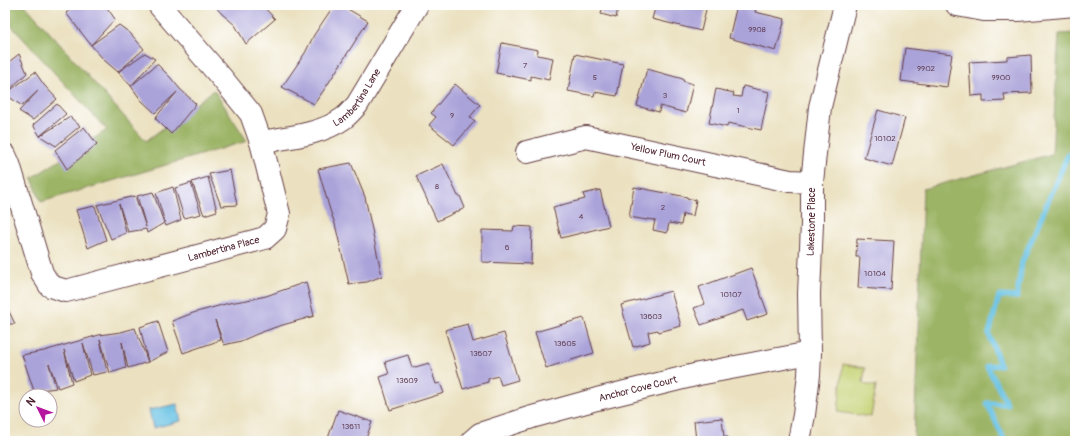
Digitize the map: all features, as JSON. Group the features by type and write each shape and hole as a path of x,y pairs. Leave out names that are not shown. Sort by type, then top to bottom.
{"street":[{"name":"Lambertina Place","path":"5,155 42,273 50,286 66,291 265,238 275,229 279,214 261,142 251,114 159,5"},
{"name":"Lambertina Lane","path":"261,142 300,136 329,127 345,117 357,104 417,5"},
{"name":"Lakestone Place","path":"799,441 809,375 809,294 812,182 820,107 845,5"},
{"path":"957,5 984,10 1018,10 1075,5"},
{"name":"Yellow Plum Court","path":"526,152 586,137 790,181 812,182"},
{"name":"Anchor Cove Court","path":"472,441 480,434 532,417 597,399 699,374 810,353"}],"green space":[{"path":"5,5 25,5 146,141 214,90 247,141 41,202 32,178 107,130 5,19"},
{"path":"1075,33 1075,441 914,441 923,189 1052,154 1059,34"},
{"path":"843,364 865,368 863,384 876,386 871,417 838,412"}],"water":[{"path":"177,404 181,421 153,428 149,410"}],"building":[{"path":"75,5 105,5 115,19 91,45 66,13"},
{"path":"214,5 262,5 275,19 246,44 235,25"},
{"path":"334,5 341,5 368,21 314,104 282,87 305,53 314,35"},
{"path":"603,5 631,5 630,10 618,7 616,18 601,14"},
{"path":"656,5 707,5 701,31 652,19"},
{"path":"737,5 756,7 755,12 785,19 776,51 729,38"},
{"path":"119,25 130,33 144,49 118,72 104,60 91,45"},
{"path":"502,43 538,50 537,55 553,58 549,80 531,76 531,80 496,73"},
{"path":"905,48 952,54 947,87 901,81"},
{"path":"145,53 155,59 131,86 118,72"},
{"path":"19,54 27,73 5,94 5,65"},
{"path":"575,54 623,64 617,96 595,92 594,96 568,91"},
{"path":"1031,55 1032,93 1004,94 1005,101 983,102 983,95 971,96 969,62 1007,60 1007,57"},
{"path":"157,64 196,104 171,134 155,118 177,92 155,113 141,100 131,86"},
{"path":"647,69 683,79 683,81 693,84 686,113 660,106 659,112 637,106"},
{"path":"35,72 44,85 57,99 33,120 19,111 38,91 22,106 5,94"},
{"path":"455,84 480,105 470,117 475,121 454,145 429,125 436,117 431,113"},
{"path":"743,86 769,92 761,130 728,123 727,127 709,123 716,89 734,93 733,96 741,97"},
{"path":"57,104 66,114 40,136 33,125"},
{"path":"878,110 905,118 892,166 864,158"},
{"path":"70,117 80,126 56,146 40,136"},
{"path":"84,127 97,144 67,169 55,150"},
{"path":"351,163 365,197 382,276 367,282 349,284 335,224 318,169"},
{"path":"443,164 465,208 437,221 416,176"},
{"path":"230,170 237,205 221,206 209,174"},
{"path":"208,177 217,211 204,215 192,182"},
{"path":"191,183 201,214 184,218 175,188"},
{"path":"173,187 181,220 166,226 156,193"},
{"path":"634,187 696,200 693,216 683,214 681,225 669,223 667,233 653,230 655,220 629,217"},
{"path":"600,190 609,226 561,238 553,207 585,199 583,194"},
{"path":"153,192 164,223 147,233 146,229 128,232 119,204 126,233 111,239 97,205 135,196 146,227 137,196"},
{"path":"95,206 106,240 88,248 76,210"},
{"path":"514,226 532,227 531,264 482,262 482,230 513,231"},
{"path":"857,239 894,241 891,290 858,288 860,257 856,257"},
{"path":"751,268 768,314 747,321 743,310 701,325 694,308 705,304 699,287"},
{"path":"306,282 314,316 276,327 241,341 224,345 215,320 221,340 183,353 172,321 193,313 229,303 266,296"},
{"path":"671,291 681,326 659,332 658,330 648,332 650,342 633,347 621,305"},
{"path":"5,303 15,324 5,324"},
{"path":"584,318 594,353 546,368 535,332"},
{"path":"158,321 168,352 148,362 140,327"},
{"path":"468,324 473,342 504,333 518,380 501,385 498,376 488,379 488,382 463,389 445,330"},
{"path":"135,328 148,362 128,368 122,342 126,368 110,373 100,339 107,372 93,375 83,343 90,375 74,381 64,350 72,383 58,388 49,364 56,388 33,388 22,355 44,351 99,335 121,332"},
{"path":"408,355 412,368 429,363 436,384 440,383 444,393 390,410 380,377 389,374 385,362"},
{"path":"338,410 372,422 365,441 327,441"},
{"path":"722,418 724,437 728,437 729,441 696,441 694,421"}],"waterway":[{"path":"1002,441 1003,437 987,403 1007,404 987,366 1000,365 989,334 999,296 1017,297 1022,262 1067,157 1075,148"}]}
